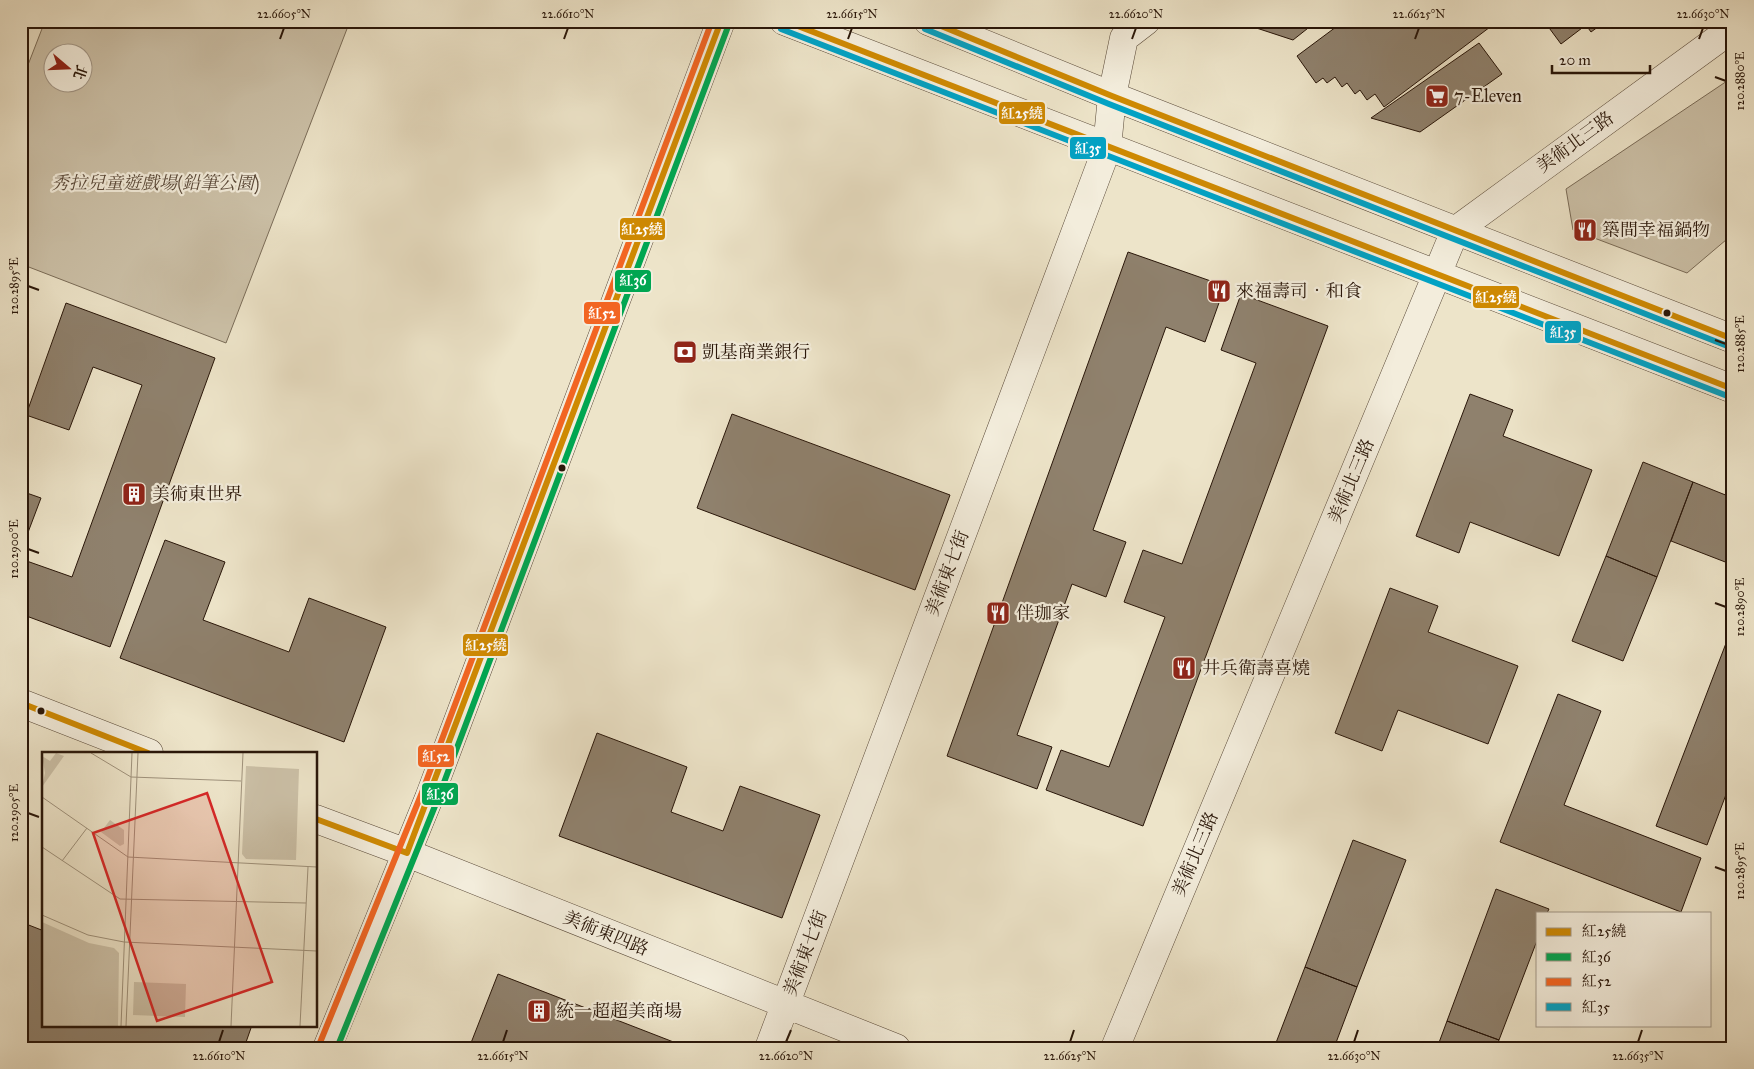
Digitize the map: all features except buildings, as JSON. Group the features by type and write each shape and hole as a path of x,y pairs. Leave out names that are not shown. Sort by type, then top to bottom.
{"street":[{"path":"327,1048 407,853 721,21"},
{"path":"784,21 1107,148 1733,389"},
{"path":"928,21 1112,96 1733,339"},
{"name":"美術東七街","path":"769,1048 1107,148 1112,96 1124,38 1146,21"},
{"name":"美術北三路","path":"1115,1048 1455,231 1733,28"},
{"path":"21,702 146,752"},
{"name":"美術東四路","path":"318,820 407,853 896,1048"}],"green space":[{"name":"秀拉兒童遊戲場(鉛筆公園)","path":"45,21 350,21 226,343 21,264 21,83"},
{"path":"1733,77 1733,234 1687,273 1573,230 1566,189"}],"transit line":[{"name":"紅52","path":"319,1045 421,795 712,21"},
{"name":"紅25繞","path":"407,853 721,21"},
{"name":"紅25繞","path":"785,21 1733,389"},
{"name":"紅25繞","path":"929,21 1112,96 1733,339"},
{"name":"紅36","path":"337,1048 437,801 729,24"},
{"name":"紅35","path":"781,29 1730,397"},
{"name":"紅35","path":"925,29 1109,104 1730,347"},
{"name":"紅25繞","path":"21,703 145,752"},
{"name":"紅25繞","path":"318,820 407,853"}],"place":[{"name":"7-Eleven","path":"1437,96"},
{"name":"築間幸福鍋物","path":"1585,230"},
{"name":"來福壽司‧和食","path":"1219,291"},
{"name":"凱基商業銀行","path":"685,352"},
{"name":"美術東世界","path":"134,494"},
{"name":"伴珈家","path":"998,613"},
{"name":"井兵衛壽喜燒","path":"1184,668"},
{"name":"統一超超美商場","path":"539,1011"}]}
